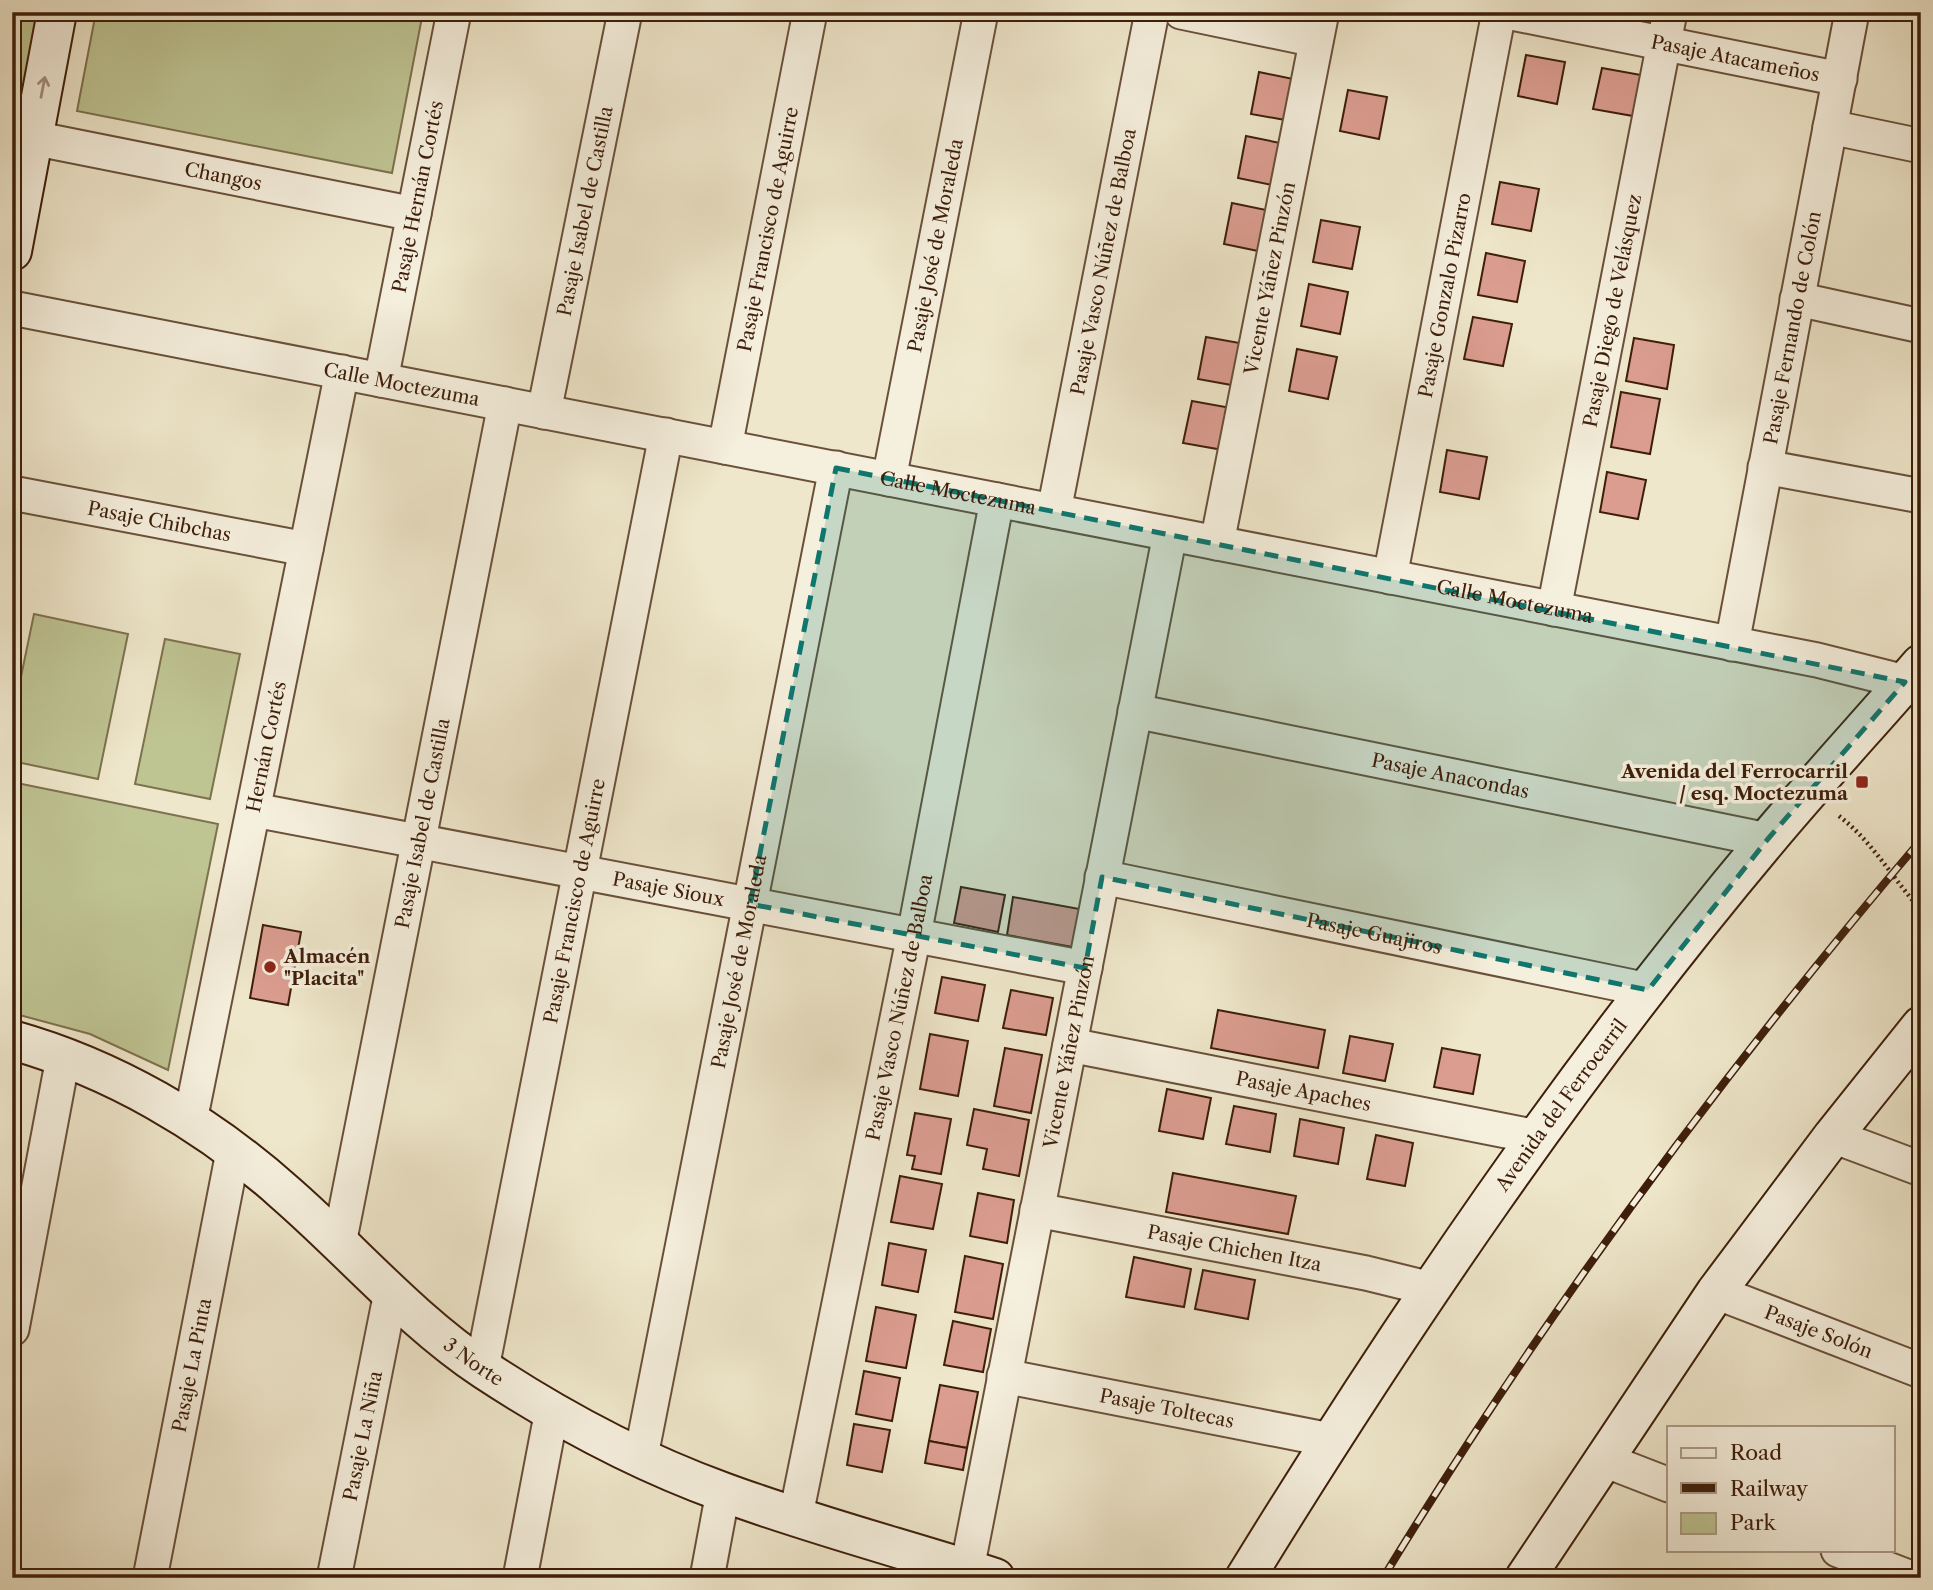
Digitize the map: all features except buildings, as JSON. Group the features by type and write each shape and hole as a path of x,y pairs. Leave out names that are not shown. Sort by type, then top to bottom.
{"street":[{"path":"12,251 57,12"},
{"name":"Pasaje Hernán Cortés","path":"381,380 454,12"},
{"name":"Pasaje Isabel de Castilla","path":"544,412 625,12"},
{"name":"Pasaje Francisco de Aguirre","path":"725,447 810,12"},
{"name":"Pasaje José de Moraleda","path":"889,479 981,12"},
{"name":"Pasaje Vasco Núñez de Balboa","path":"1054,512 1152,12"},
{"path":"1181,12 1319,26"},
{"name":"Pasaje Gonzalo Pizarro","path":"1390,577 1499,12"},
{"name":"Pasaje Atacameños","path":"1507,12 1667,28 1840,79"},
{"name":"Pasaje Fernando de Colón","path":"1732,644 1852,12"},
{"name":"Vicente Yáñez Pinzón","path":"1217,543 1319,26"},
{"name":"Pasaje Diego de Velásquez","path":"1554,609 1667,28"},
{"path":"1830,127 1921,146"},
{"name":"Changos","path":"33,138 414,214"},
{"path":"1797,299 1921,326"},
{"name":"Calle Moctezuma","path":"12,307 1844,666 1913,673"},
{"name":"Hernán Cortés","path":"190,1121 342,372"},
{"name":"Pasaje Isabel de Castilla","path":"339,1244 505,404"},
{"name":"Pasaje Francisco de Aguirre","path":"482,1368 666,435"},
{"path":"1765,467 1921,496"},
{"name":"Pasaje José de Moraleda","path":"641,1456 836,468"},
{"name":"Pasaje Chibchas","path":"12,493 306,549"},
{"name":"Pasaje Vasco Núñez de Balboa","path":"796,1515 914,935 997,500"},
{"name":"Vicente Yáñez Pinzón","path":"981,1573 1004,1376 1170,534"},
{"name":"Avenida del Ferrocarril","path":"1245,1578 1330,1440 1537,1137 1648,990 1767,840 1913,673"},
{"name":"Pasaje Anacondas","path":"1135,711 1767,840"},
{"name":"Pasaje Sioux","path":"254,810 1084,968"},
{"name":"Pasaje Guajiros","path":"1102,877 1648,990"},
{"path":"1525,1578 1716,1292 1833,1136 1921,1026"},
{"name":"3 Norte","path":"12,1040 132,1087 190,1121 283,1191 391,1292 482,1368 552,1410 641,1456 723,1492 981,1573"},
{"name":"Pasaje Apaches","path":"1070,1045 1537,1137"},
{"path":"12,1329 63,1058"},
{"path":"1833,1136 1921,1169"},
{"name":"Pasaje La Pinta","path":"150,1578 233,1152"},
{"name":"Pasaje Chichen Itza","path":"1037,1210 1366,1273 1431,1289"},
{"name":"Pasaje La Niña","path":"334,1578 391,1292"},
{"name":"Pasaje Solón","path":"1716,1292 1921,1371"},
{"name":"Pasaje Toltecas","path":"1004,1376 1330,1440"},
{"path":"520,1578 552,1410"},
{"path":"1602,1459 1667,1484"},
{"path":"707,1578 723,1492"},
{"path":"1843,1552 1911,1578"}],"path":[{"path":"1808,794 1851,825 1921,910"}],"highlighted area":[{"path":"836,468 1905,682 1767,840 1648,990 1102,877 1085,968 750,904"}],"green space":[{"path":"13,12 41,12 12,165"},
{"path":"96,12 423,12 392,173 77,111"},
{"path":"34,614 128,634 98,779 12,761 12,720"},
{"path":"165,639 240,654 210,799 135,784"},
{"path":"12,782 218,824 168,1070 90,1034 12,1013"}],"railway":[{"path":"1383,1578 1506,1385 1637,1198 1776,1016 1921,840"}],"place":[{"name":"Avenida del Ferrocarril / esq. Moctezuma","path":"1862,782"},
{"name":"Almacén \"Placita\"","path":"270,967"}]}
